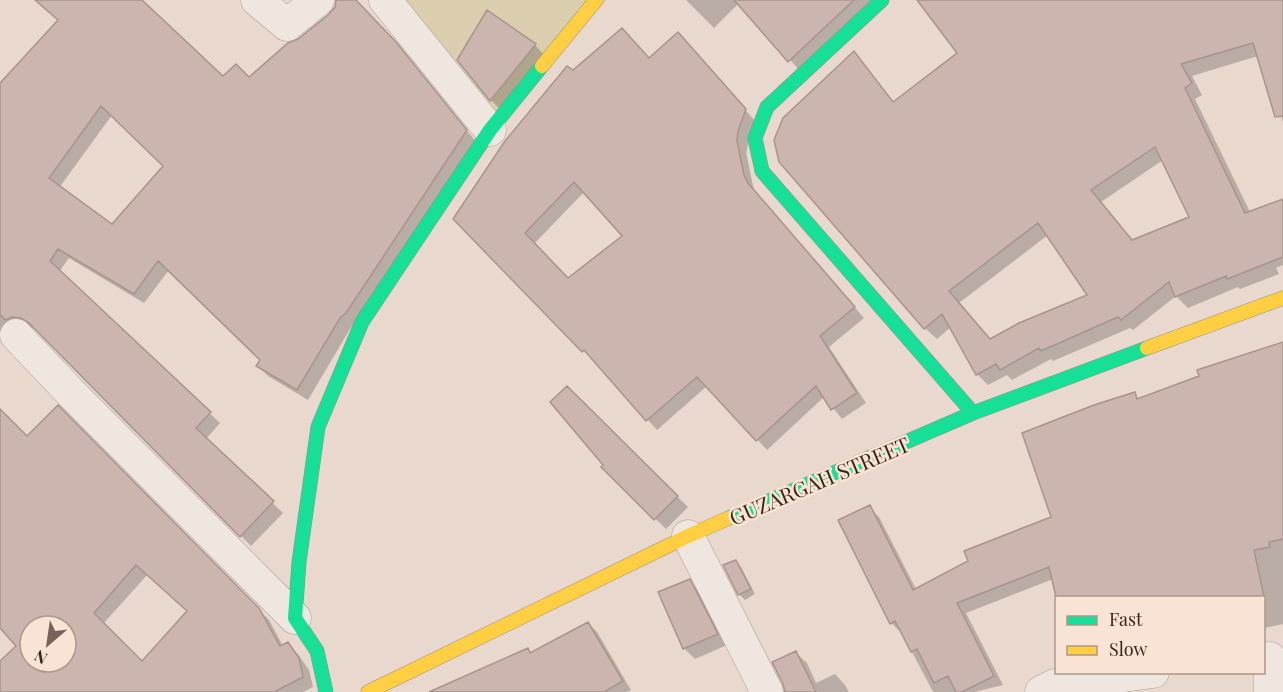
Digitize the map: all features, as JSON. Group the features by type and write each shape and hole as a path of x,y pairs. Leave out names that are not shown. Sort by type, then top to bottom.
{"street":[{"path":"257,0 287,25 318,0"},
{"path":"385,0 490,130"},
{"path":"295,618 299,562 318,427 362,322 490,130 596,0"},
{"path":"882,0 767,107 755,138 762,171 973,413"},
{"name":"GUZARGAH STREET","path":"368,692 688,536 973,413 1283,298"},
{"path":"16,335 295,618 316,651 326,692"},
{"path":"688,536 767,692"},
{"path":"1270,692 1272,658"},
{"path":"1041,692 1055,685 1138,674"}],"shaded area":[{"path":"403,0 607,0 491,115"}],"building":[{"path":"35,0 142,0 223,76 236,64 249,77 288,43 298,39 329,14 335,7 336,0 356,0 396,42 467,130 346,313 340,318 297,390 256,366 260,360 158,261 134,294 58,249 50,261 211,412 196,428 274,501 240,537 29,323 21,318 12,317 6,320 0,315 0,83 58,20","holes":["101,106 163,166 112,224 49,178"]},
{"path":"734,0 854,0 788,62"},
{"path":"917,0 1283,0 1283,116 1275,117 1253,43 1181,64 1192,83 1185,88 1245,213 1283,199 1283,257 1227,279 1226,276 1175,297 1169,282 1121,320 1118,317 1041,351 1039,348 1000,370 996,364 976,375 942,314 924,329 779,162 774,140 783,118 854,51 893,102 957,53","holes":["1155,147 1189,217 1132,240 1091,190","1038,223 1087,295 1019,323 990,339 949,291"]},
{"path":"487,10 536,44 490,101 457,60"},
{"path":"622,28 649,58 678,32 746,109 737,141 744,175 748,183 855,307 820,336 857,393 831,410 816,386 756,441 697,377 646,421 584,350 582,352 453,219 505,141 567,66 573,70","holes":["574,182 622,236 568,278 525,233"]},
{"path":"1283,342 1283,539 1269,542 1270,547 1254,550 1264,596 1056,596 1049,567 957,603 994,676 962,692 956,692 948,676 934,683 917,649 911,652 895,621 890,624 838,520 870,505 913,590 968,561 964,551 1051,517 1022,433 1135,392 1137,399 1199,376 1197,370"},
{"path":"567,386 678,496 654,520 601,467 603,465 550,402"},
{"path":"58,405 259,608 280,646 288,642 299,658 303,677 274,692 0,692 0,661 16,646 0,628 0,409 27,436","holes":["136,565 187,611 142,661 94,613"]},
{"path":"736,560 751,589 738,595 723,565"},
{"path":"690,579 718,634 683,649 658,592"},
{"path":"588,622 623,681 604,692 429,692 528,648 530,653"},
{"path":"796,651 816,692 785,692 772,662"}],"traffic: fast":[{"path":"882,0 767,107 755,138 762,171 973,413"},
{"path":"326,692 317,651 295,618 299,562 318,427 362,322 490,130 542,66"},
{"path":"729,518 973,413 1147,348"}],"traffic: slow":[{"path":"542,66 596,0"},
{"path":"1147,348 1283,298"},
{"path":"368,692 729,518"}]}
